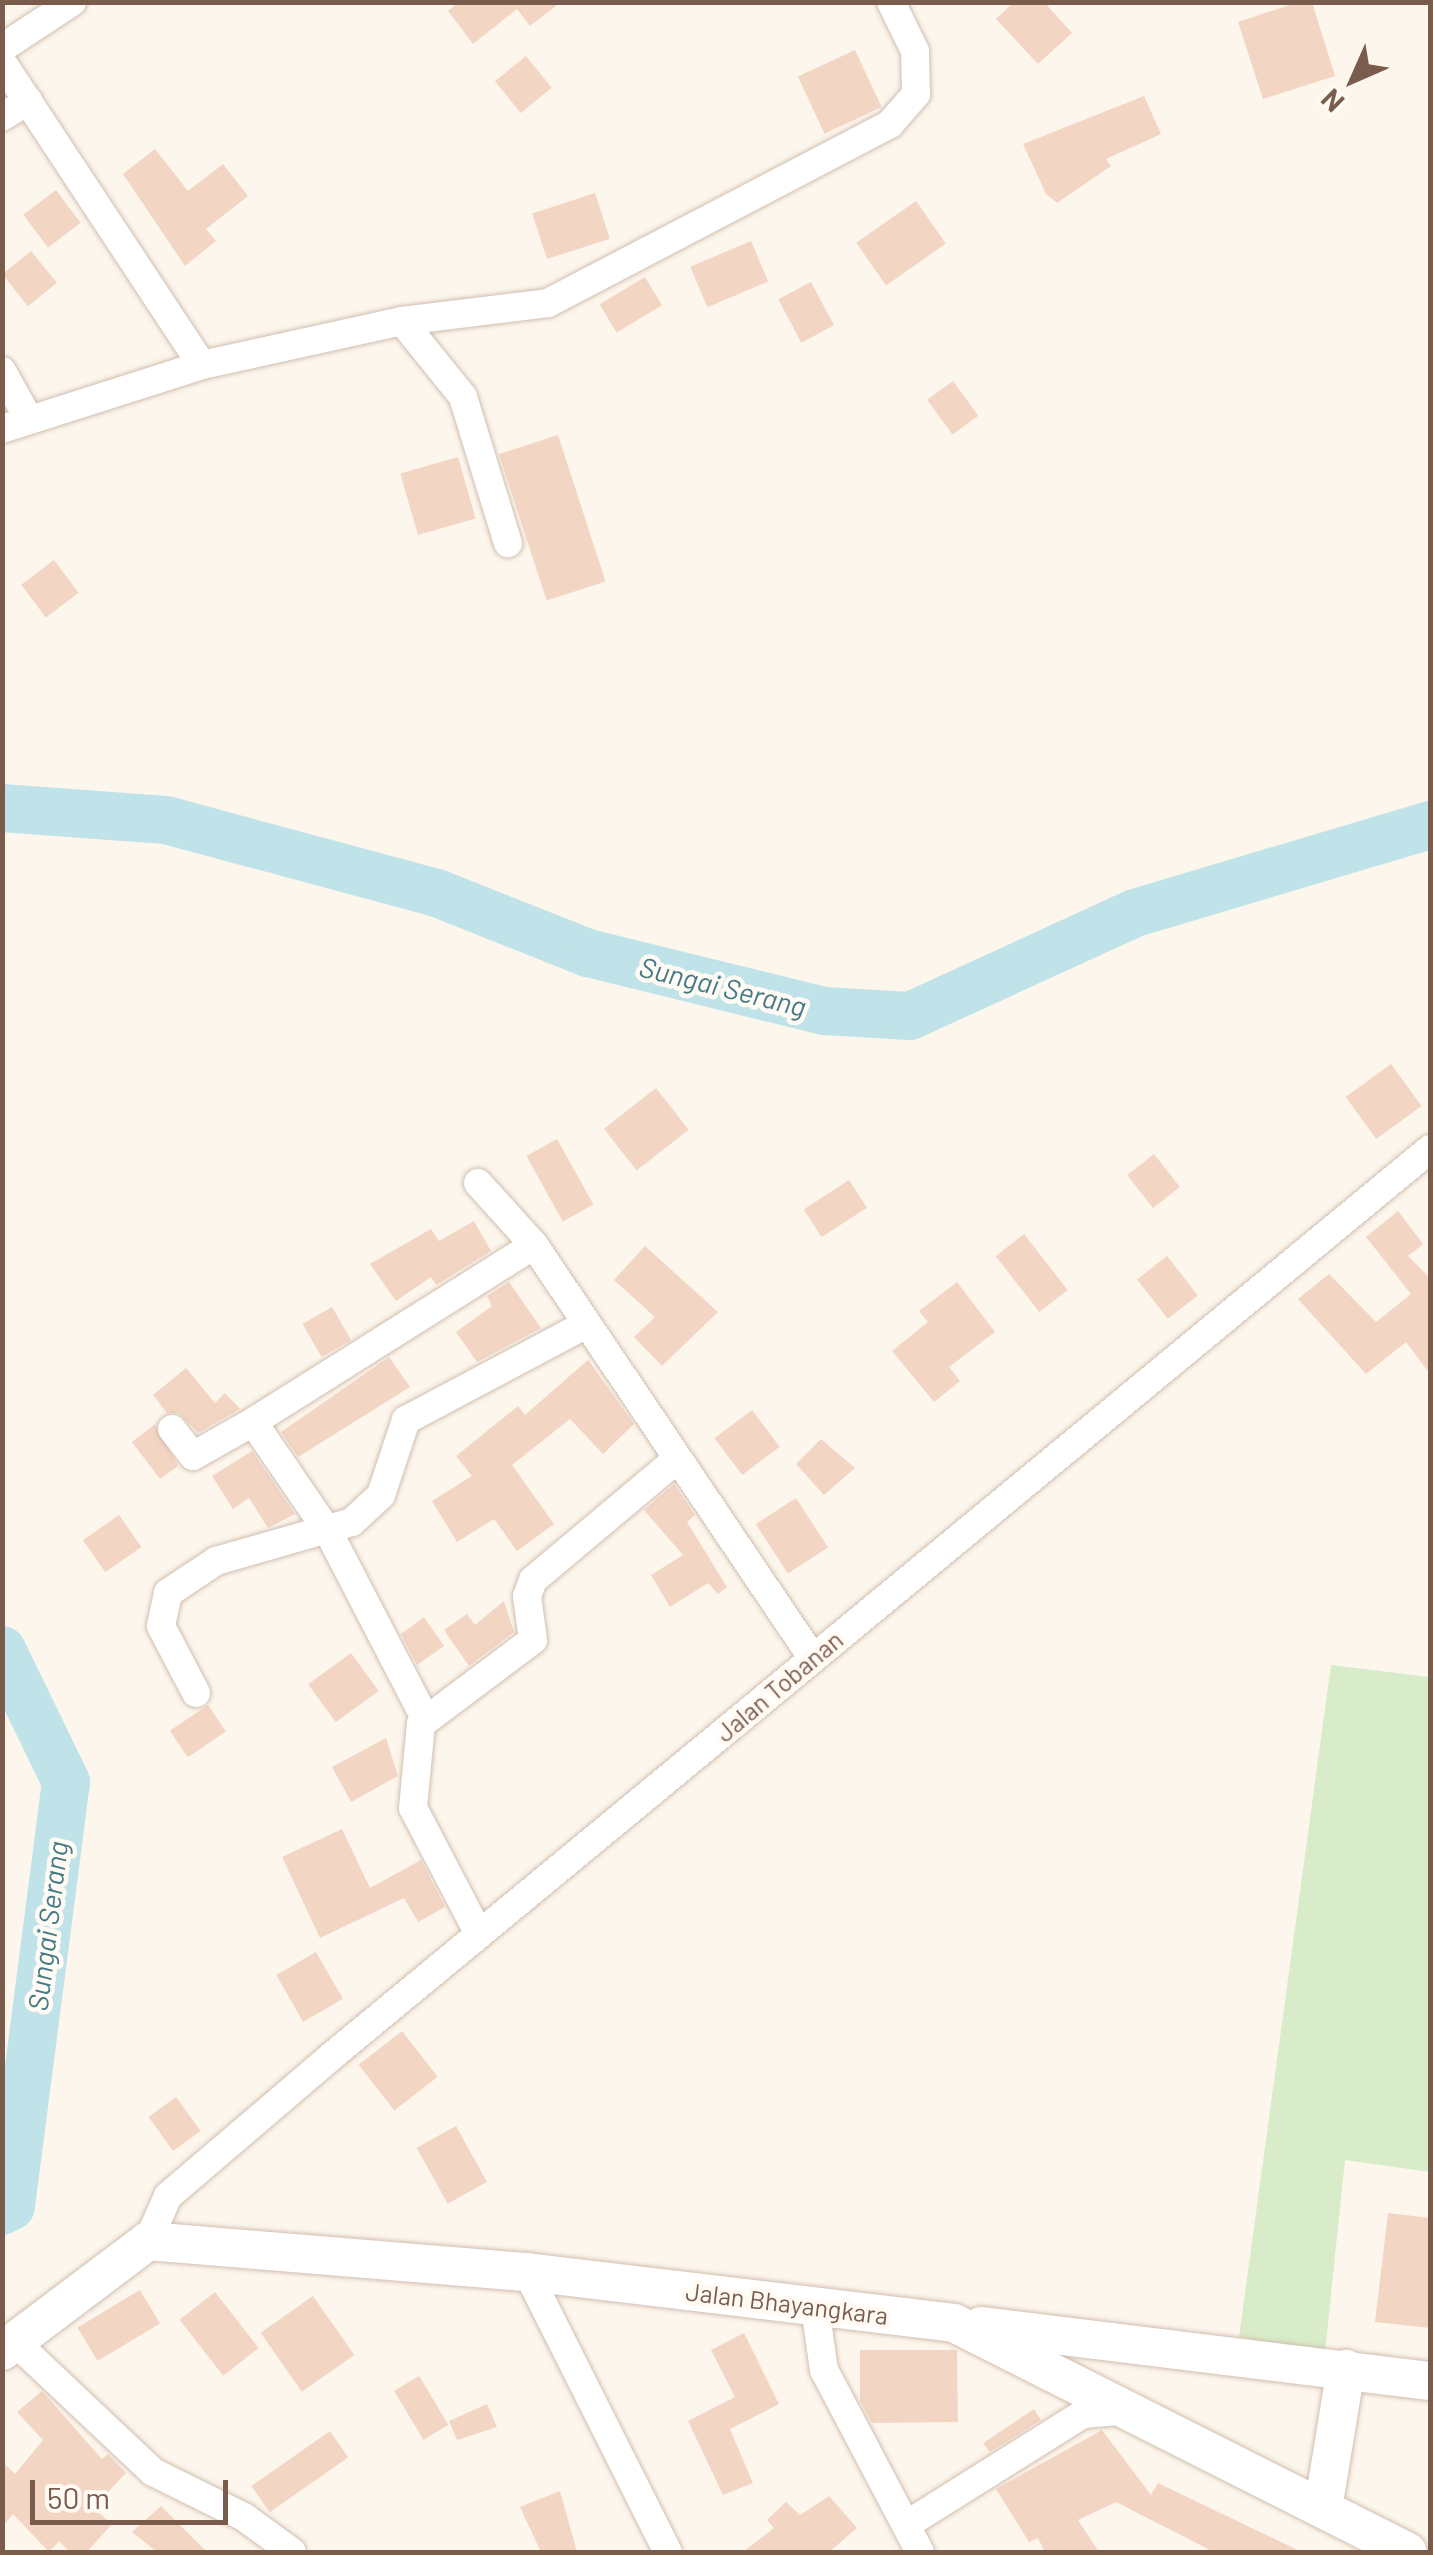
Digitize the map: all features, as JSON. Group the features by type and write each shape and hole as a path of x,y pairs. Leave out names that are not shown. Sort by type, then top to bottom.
{"main road":[{"name":"Jalan Bhayangkara","path":"133,2250 526,2272 954,2323 1148,2416 1408,2552"},
{"path":"8,2346 133,2250"},
{"path":"954,2323 1430,2381"},
{"path":"1323,2508 1346,2369"}],"street":[{"path":"2,48 72,2"},
{"path":"2,371 15,423 202,366 402,320 548,303 890,124 916,94 915,51 891,2"},
{"path":"2,62 202,366"},
{"path":"2,117 28,101"},
{"path":"402,320 463,397 508,543"},
{"name":"Jalan Tobanan","path":"133,2250 168,2196 479,1934 1430,1150"},
{"path":"478,1183 534,1245 583,1326 813,1658"},
{"path":"172,1429 193,1456 254,1422 534,1245"},
{"path":"196,1693 161,1626 168,1593 216,1561 329,1533 380,1495 406,1420 583,1326"},
{"path":"254,1422 329,1533 426,1718 413,1808 479,1934"},
{"path":"426,1718 533,1640 527,1596 533,1580 676,1460"},
{"path":"526,2272 668,2552"},
{"path":"815,2307 824,2370 920,2552"},
{"path":"8,2346 154,2472 244,2518 292,2552"},
{"path":"906,2526 1083,2414 1110,2408 1148,2416"}],"green space":[{"path":"1331,1665 1430,1677 1430,2172 1345,2160 1325,2352 1239,2337"}],"building":[{"path":"459,2 561,2 530,26 517,9 473,44 448,11"},
{"path":"1014,2 1044,2 1072,33 1038,64 996,19"},
{"path":"1299,2 1312,2 1335,76 1263,99 1238,22"},
{"path":"855,50 882,107 825,134 798,77"},
{"path":"526,56 552,88 521,113 495,81"},
{"path":"1144,96 1161,134 1106,159 1111,166 1057,203 1046,194 1023,144"},
{"path":"155,149 188,191 223,164 248,196 206,229 216,241 185,266 123,174"},
{"path":"56,190 81,223 48,247 23,215"},
{"path":"595,193 610,239 547,259 532,213"},
{"path":"916,201 946,244 886,285 856,243"},
{"path":"751,241 768,282 707,307 690,267"},
{"path":"31,251 57,283 28,306 2,274"},
{"path":"645,277 662,305 617,333 600,304"},
{"path":"811,282 834,325 801,343 778,299"},
{"path":"953,381 978,416 952,435 927,400"},
{"path":"558,435 606,581 547,601 499,454"},
{"path":"458,457 476,519 418,535 400,474"},
{"path":"54,560 79,593 46,617 21,585"},
{"path":"1391,1064 1422,1106 1376,1139 1346,1097"},
{"path":"656,1088 689,1130 637,1170 604,1129"},
{"path":"557,1139 593,1205 563,1222 526,1156"},
{"path":"1154,1154 1180,1187 1153,1208 1127,1175"},
{"path":"849,1180 867,1208 822,1237 804,1209"},
{"path":"1398,1211 1423,1244 1408,1256 1430,1278 1430,1374 1406,1342 1366,1374 1298,1299 1329,1274 1376,1322 1411,1294 1366,1237"},
{"path":"474,1221 491,1251 436,1285 431,1277 396,1301 370,1264 431,1229 439,1241"},
{"path":"1024,1234 1068,1290 1039,1312 996,1256"},
{"path":"645,1246 718,1312 662,1366 634,1337 655,1317 614,1280"},
{"path":"1167,1256 1198,1295 1168,1319 1137,1279"},
{"path":"509,1282 541,1328 477,1362 456,1332 492,1306 487,1296"},
{"path":"957,1282 995,1332 949,1367 960,1381 934,1402 892,1351 928,1322 919,1311"},
{"path":"332,1307 351,1340 322,1357 303,1324"},
{"path":"389,1357 410,1387 298,1457 281,1432"},
{"path":"588,1360 634,1424 603,1454 570,1419 512,1465 554,1524 517,1551 494,1519 457,1542 432,1501 472,1476 456,1456 518,1406 525,1415"},
{"path":"186,1368 215,1403 225,1393 240,1409 198,1433 179,1413 167,1413 153,1395"},
{"path":"752,1410 780,1447 742,1475 714,1438"},
{"path":"155,1424 178,1466 160,1479 132,1442"},
{"path":"821,1439 855,1468 824,1495 796,1464"},
{"path":"252,1451 295,1514 268,1528 249,1498 233,1509 212,1476"},
{"path":"674,1484 695,1515 687,1522 727,1587 718,1594 708,1583 670,1607 651,1575 683,1555 644,1510"},
{"path":"796,1498 828,1547 788,1574 756,1524"},
{"path":"119,1515 141,1547 105,1572 83,1540"},
{"path":"504,1601 514,1632 469,1666 444,1630 467,1614 475,1625"},
{"path":"424,1617 444,1646 417,1665 401,1634"},
{"path":"351,1653 379,1691 336,1722 308,1684"},
{"path":"208,1705 226,1732 188,1757 170,1731"},
{"path":"386,1738 398,1776 351,1802 332,1767"},
{"path":"342,1829 370,1888 421,1860 445,1907 418,1922 404,1898 320,1938 282,1857"},
{"path":"316,1952 343,1999 303,2022 276,1975"},
{"path":"402,2031 438,2077 394,2111 359,2065"},
{"path":"176,2097 201,2131 173,2151 148,2117"},
{"path":"456,2126 487,2182 448,2204 417,2148"},
{"path":"1388,2213 1430,2218 1430,2328 1375,2322"},
{"path":"140,2290 160,2323 98,2361 77,2328"},
{"path":"215,2292 259,2348 223,2376 180,2320"},
{"path":"313,2296 354,2355 302,2392 261,2333"},
{"path":"744,2333 779,2404 730,2429 753,2483 723,2495 688,2421 735,2397 711,2350"},
{"path":"860,2350 957,2350 958,2422 872,2423 860,2401"},
{"path":"419,2376 448,2425 423,2440 394,2391"},
{"path":"42,2391 102,2459 108,2454 126,2473 93,2508 112,2524 87,2552 70,2552 59,2541 49,2552 13,2514 2,2527 2,2461 15,2474 43,2440 17,2412"},
{"path":"487,2404 497,2427 457,2440 449,2421"},
{"path":"1034,2409 1041,2420 990,2452 983,2443"},
{"path":"1102,2430 1151,2495 1158,2483 1302,2552 1214,2552 1116,2502 1078,2520 1099,2552 1045,2552 1038,2538 1029,2542 996,2489"},
{"path":"330,2431 348,2457 270,2512 251,2486"},
{"path":"560,2491 577,2552 541,2552 520,2507"},
{"path":"829,2496 857,2528 829,2552 743,2552 774,2528 767,2520 786,2502 800,2515"},
{"path":"161,2506 207,2552 157,2552 132,2532"}],"waterway":[{"name":"Sungai Serang","path":"2,808 166,820 437,893 588,953 825,1011 910,1016 1135,913 1430,825"},
{"name":"Sungai Serang","path":"2,1650 66,1782 11,2206 2,2211"}]}
